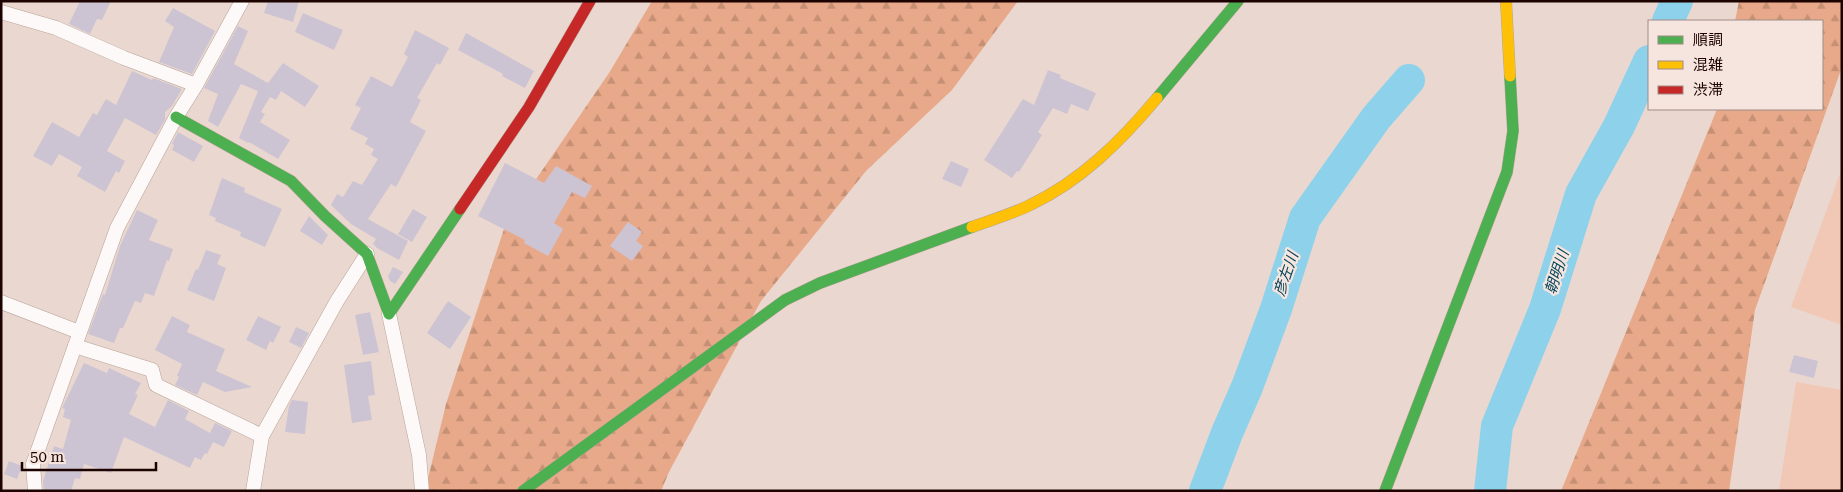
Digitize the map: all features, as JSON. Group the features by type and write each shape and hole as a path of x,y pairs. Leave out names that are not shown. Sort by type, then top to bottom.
{"street":[{"path":"35,491 33,464 117,228 176,117 196,85 242,1"},
{"path":"389,314 529,107 590,1"},
{"path":"523,491 785,300 820,283 1029,206 1052,195 1080,176 1103,157 1148,109 1238,1"},
{"path":"1385,491 1507,172 1513,131 1506,1"},
{"path":"1,12 56,28 124,58 196,85"},
{"path":"176,117 291,182 367,254 389,314 419,455 422,491"},
{"path":"253,491 262,436 337,301 367,254"},
{"path":"1,302 79,332"},
{"path":"75,346 152,370 156,385 262,436"}],"green space":[{"path":"652,1 1018,1 952,90 866,171 761,301 669,472 661,491 425,491 446,404 506,223 609,73"},
{"path":"1739,1 1842,1 1842,67 1755,310 1729,491 1561,491 1717,110 1823,110 1823,20 1735,20"}],"shaded area":[{"path":"1842,168 1842,325 1791,307"},
{"path":"1796,382 1842,390 1842,491 1779,491"}],"building":[{"path":"80,1 111,1 102,20 97,19 90,34 69,24"},
{"path":"268,1 299,1 293,22 264,13"},
{"path":"173,8 215,31 192,74 159,62 174,27 165,21"},
{"path":"303,13 343,30 334,50 295,32"},
{"path":"238,26 248,31 234,64 268,83 283,63 319,86 305,107 281,91 276,100 270,97 261,112 265,114 260,122 290,140 278,159 239,138 258,91 241,84 218,127 208,121 218,94 204,88"},
{"path":"415,30 449,48 440,65 437,63 417,98 421,100 410,122 426,131 396,187 391,184 368,219 408,241 399,260 377,248 373,244 376,239 351,224 331,205 337,194 343,197 353,181 362,185 378,159 371,155 374,149 365,144 368,138 350,129 361,108 355,105 371,76 392,87 408,57 404,54"},
{"path":"466,33 534,71 525,88 458,50"},
{"path":"1048,70 1061,75 1060,78 1096,93 1088,111 1071,104 1067,114 1053,108 1038,132 1042,135 1019,172 1017,171 1012,178 984,160 1023,99 1034,105"},
{"path":"132,71 152,80 153,78 182,89 172,106 165,112 165,120 156,135 125,118 107,151 125,161 119,173 116,171 105,192 77,176 82,167 59,154 52,166 33,156 52,122 79,137 93,113 97,115 106,99 116,105"},
{"path":"178,132 203,146 194,162 172,150 174,145 172,144"},
{"path":"951,161 969,169 961,187 942,179"},
{"path":"505,163 544,183 556,166 592,186 585,198 572,192 554,223 563,229 548,256 524,243 525,240 478,216"},
{"path":"222,178 245,188 244,192 282,209 265,247 240,236 241,232 215,221 216,218 209,215"},
{"path":"413,209 427,217 412,242 398,234"},
{"path":"137,210 158,220 149,240 173,249 154,296 145,293 141,303 135,301 114,343 88,334 103,294 105,295 120,246"},
{"path":"309,216 328,235 322,245 300,231"},
{"path":"628,222 642,232 636,241 643,246 632,261 610,246"},
{"path":"206,250 221,255 217,264 226,268 214,301 187,290"},
{"path":"393,267 403,272 395,284 390,281 388,276"},
{"path":"448,301 471,317 450,349 427,333"},
{"path":"370,312 379,352 363,355 355,315"},
{"path":"172,316 190,325 187,332 225,349 216,371 252,387 225,392 203,382 197,395 175,385 182,364 155,350"},
{"path":"258,316 281,327 273,343 270,341 266,350 246,340"},
{"path":"296,327 309,333 301,348 289,342"},
{"path":"1794,355 1818,361 1814,378 1789,372"},
{"path":"371,361 375,395 368,396 372,420 352,423 344,365"},
{"path":"84,363 107,373 109,368 141,383 135,394 138,395 129,414 155,427 168,400 189,411 185,419 210,433 215,423 232,431 224,447 213,442 207,454 205,453 201,460 195,457 190,468 124,437 111,473 84,464 80,479 75,478 71,491 44,491 43,481 54,446 63,449 71,420 63,417 65,409 62,408"},
{"path":"292,400 308,402 305,434 285,432 289,406"},
{"path":"9,461 22,466 17,479 4,474"}],"waterway":[{"name":"朝明川","path":"1668,20 1677,1"},
{"name":"朝明川","path":"1490,491 1497,426 1545,309 1581,194 1619,126 1648,63"},
{"name":"彦左川","path":"1205,491 1276,309 1305,218 1376,118 1409,80"}],"traffic: fast":[{"path":"1157,98 1238,1"},
{"path":"1385,491 1507,172 1513,131 1510,76"},
{"path":"176,117 291,181 325,216 367,254 389,314 460,209"},
{"path":"523,491 785,300 820,283 972,227"}],"traffic: slow":[{"path":"1506,1 1510,76"},
{"path":"972,227 1023,208 1066,184 1099,159 1157,98"}],"traffic: jam":[{"path":"460,209 529,107 590,1"}]}
